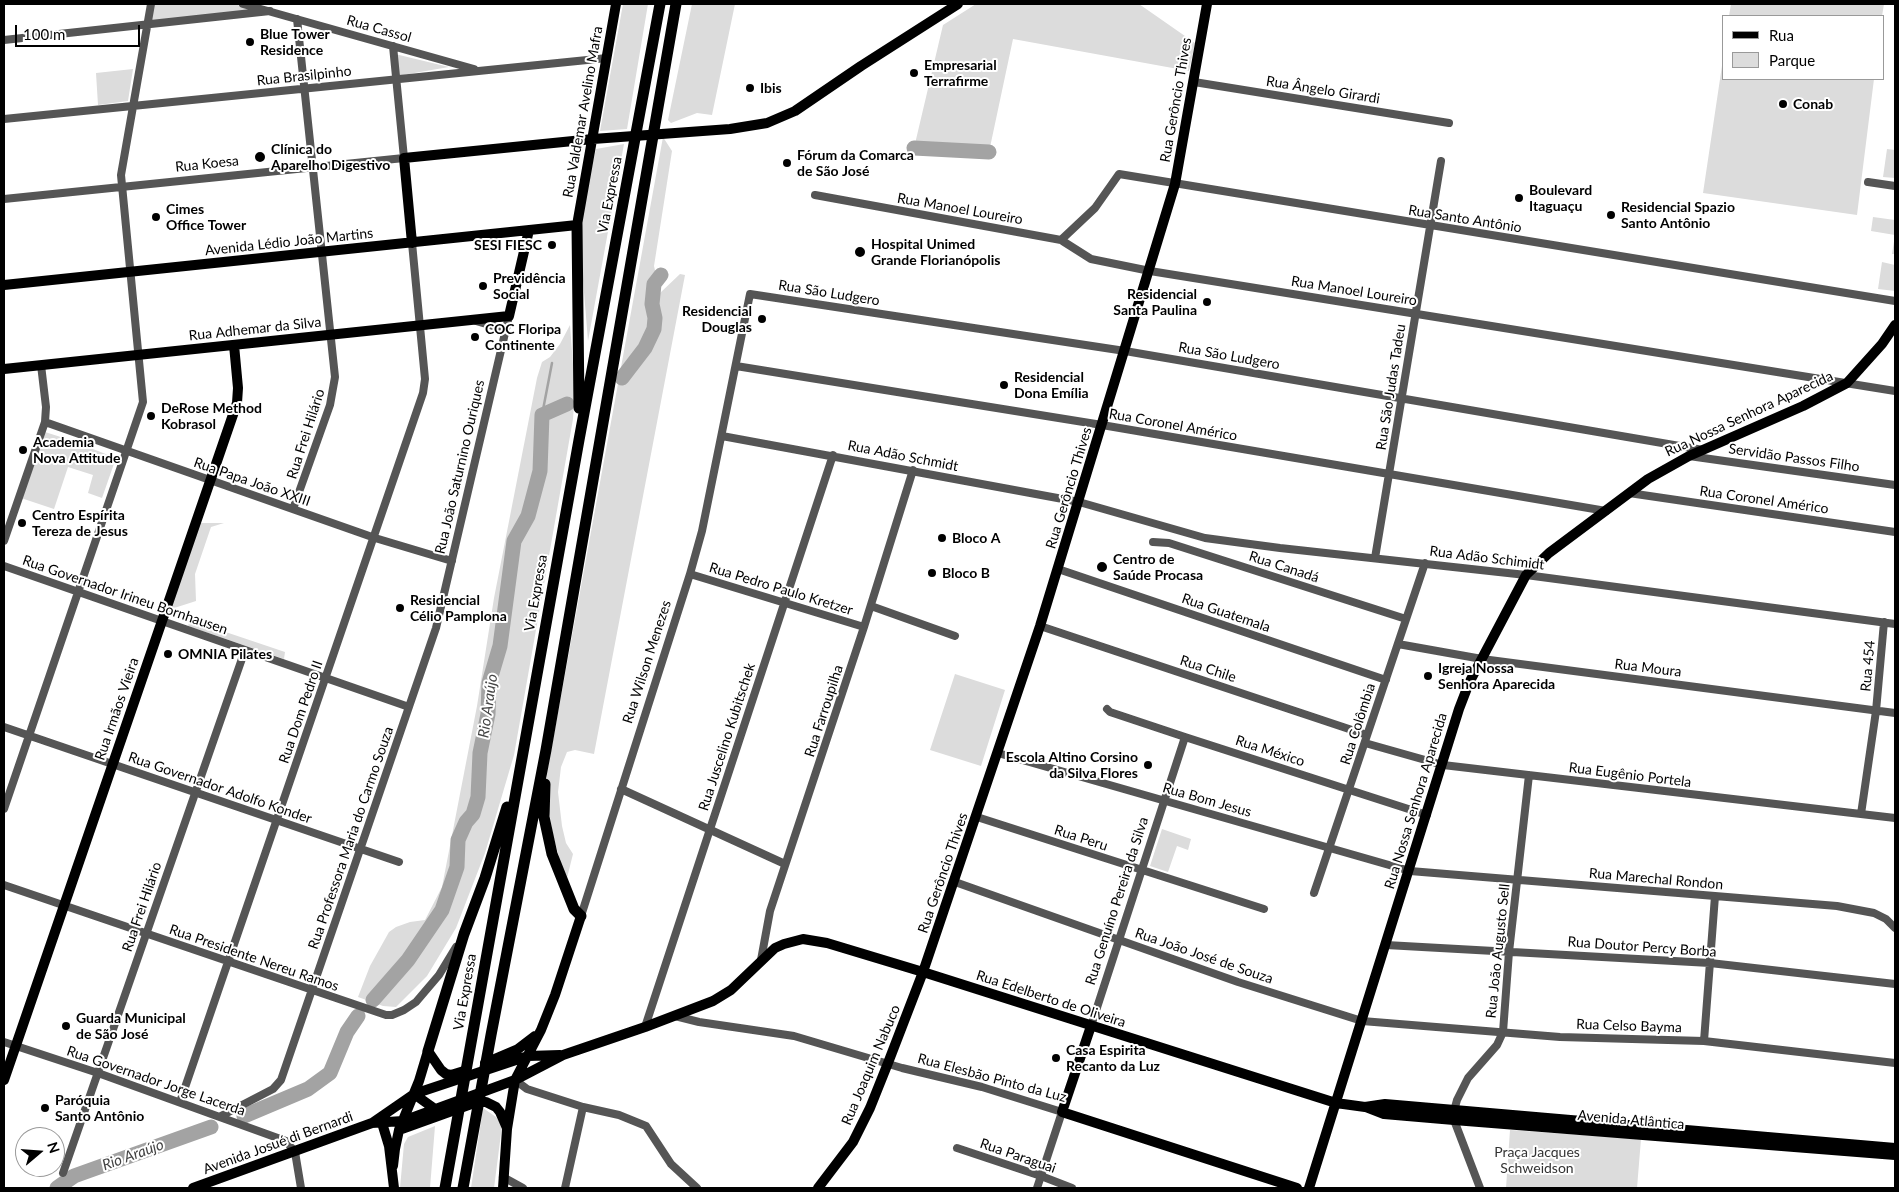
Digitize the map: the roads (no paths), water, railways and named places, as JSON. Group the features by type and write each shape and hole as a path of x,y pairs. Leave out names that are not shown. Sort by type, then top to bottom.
{"highway":[{"name":"Via Expressa","path":"445,1188 579,440 660,4"},
{"path":"463,1188 546,750 650,143 676,4"},
{"path":"577,226 580,360 579,440"},
{"path":"546,750 544,817 547,833 557,870 574,909 581,916"},
{"path":"428,1051 464,934 486,878 498,833 519,772"}],"main road":[{"name":"Rua Valdemar Avelino Mafra","path":"577,226 616,4"},
{"name":"Rua Koesa","path":"404,158 760,125 777,120 802,106 958,4"},
{"name":"Rua Gerôncio Thives","path":"923,972 1040,626 1150,270 1175,184 1207,4"},
{"path":"404,158 412,242"},
{"name":"Avenida Lédio João Martins","path":"4,285 577,226"},
{"name":"Rua João Saturnino Ouriques","path":"509,316 529,230"},
{"name":"Rua Adhemar da Silva","path":"4,369 476,321 509,316"},
{"name":"Rua Nossa Senhora Aparecida","path":"1309,1188 1410,871 1459,709 1469,683 1526,575 1549,553 1648,479 1690,456 1804,406 1847,383 1882,344 1895,325"},
{"name":"Rua Irmãos Vieira","path":"4,1080 237,402 238,388 234,345"},
{"name":"Rua Wilson Menezes","path":"515,1080 541,1030 555,995 581,916"},
{"name":"Rua Edelberto de Oliveira","path":"761,960 775,948 794,940 813,940 923,972 1336,1103"},
{"name":"Avenida Josué di Bernardi","path":"377,1123 401,1126 435,1109 515,1080 564,1055 644,1027 722,996 739,983 761,960"},
{"name":"Rua Joaquim Nabuco","path":"818,1188 853,1142 870,1108 923,972"},
{"name":"Rua Genuíno Pereira da Silva","path":"1062,1112 1091,1026"},
{"path":"428,1051 441,1070 451,1075 495,1060 518,1049 527,1044 541,1030"},
{"name":"Rua Wilson Menezes","path":"541,1030 539,1047 542,1056"},
{"path":"393,1166 401,1126 428,1051"},
{"name":"Avenida Josué di Bernardi","path":"193,1188 206,1186 377,1123 414,1094 528,1056 564,1055"},
{"path":"503,1064 515,1080 508,1129 503,1188"},
{"path":"414,1094 435,1109"},
{"path":"401,1126 477,1102 486,1102 496,1107 508,1129"},
{"name":"Avenida Atlântica","path":"1336,1103 1385,1109 1682,1134 1834,1146 1895,1148"},
{"name":"Rua Elesbão Pinto da Luz","path":"1062,1112 1298,1188"},
{"path":"377,1123 387,1136 393,1166 394,1188"},
{"name":"Avenida Atlântica","path":"1834,1146 1895,1155"}],"street":[{"path":"4,809 143,402 121,175 151,4"},
{"name":"Rua Cassol","path":"243,4 480,71"},
{"path":"4,40 270,11"},
{"name":"Rua Frei Hilário","path":"293,510 333,394 335,377 297,19"},
{"path":"392,46 404,158"},
{"name":"Rua Brasilpinho","path":"4,119 607,58"},
{"name":"Rua Ângelo Girardi","path":"1194,82 1449,122"},
{"name":"Rua Koesa","path":"4,199 404,158"},
{"name":"Rua São Judas Tadeu","path":"1376,558 1441,161"},
{"name":"Rua Santo Antônio","path":"1061,240 1095,208 1119,174 1895,302"},
{"path":"1868,182 1895,186"},
{"name":"Rua Manoel Loureiro","path":"815,195 1061,240 1091,259 1150,270 1895,391"},
{"name":"Rua Dom Pedro II","path":"180,1102 375,538 424,387 426,379 412,242"},
{"name":"Rua São Ludgero","path":"750,294 1125,351 1703,450"},
{"name":"Rua Wilson Menezes","path":"581,916 690,574 709,504 750,294"},
{"name":"Rua João Saturnino Ouriques","path":"409,707 436,628 509,316"},
{"path":"476,321 502,329"},
{"path":"4,541 45,422 46,407 41,365"},
{"name":"Rua Coronel Américo","path":"736,366 1102,425 1606,511"},
{"name":"Rua Papa João XXIII","path":"45,422 293,510 375,538 452,561"},
{"name":"Rua Adão Schmidt","path":"722,436 1079,502"},
{"name":"Rua Juscelino Kubitschek","path":"644,1027 833,455"},
{"name":"Servidão Passos Filho","path":"1690,456 1895,485"},
{"name":"Rua Farroupilha","path":"761,960 770,911 871,606 913,470"},
{"name":"Rua Coronel Américo","path":"1629,493 1895,532"},
{"name":"Rua Adão Schimidt","path":"1079,502 1204,538 1526,575 1895,624"},
{"path":"1201,554 1204,538"},
{"name":"Rua Canadá","path":"1153,542 1169,543 1406,619"},
{"name":"Rua Colômbia","path":"1314,893 1425,564"},
{"name":"Rua Governador Irineu Bornhausen","path":"4,566 409,707"},
{"name":"Rua Guatemala","path":"1058,569 1386,680"},
{"name":"Rua Pedro Paulo Kretzer","path":"690,574 864,627"},
{"path":"871,606 955,636"},
{"name":"Rua 454","path":"1862,814 1876,711 1884,622"},
{"name":"Rua Chile","path":"1040,626 1366,739"},
{"name":"Rua Moura","path":"1398,644 1482,659 1895,713"},
{"name":"Rua Frei Hilário","path":"65,1167 245,650"},
{"name":"Rua Professora Maria do Carmo Souza","path":"221,1116 273,1089 278,1084 312,991 409,707"},
{"name":"Rua México","path":"1107,709 1185,737 1427,815"},
{"name":"Rua Governador Adolfo Konder","path":"4,727 399,862"},
{"name":"Rua Genuíno Pereira da Silva","path":"1091,1026 1185,737"},
{"name":"Rua Eugênio Portela","path":"1366,739 1443,765 1895,818"},
{"name":"Rua Bom Jesus","path":"998,754 1410,871"},
{"name":"Rua João Augusto Sell","path":"1454,1115 1457,1100 1468,1078 1497,1044 1503,1032 1509,952 1529,776"},
{"path":"621,789 785,864"},
{"name":"Rua Peru","path":"976,817 1264,909"},
{"name":"Rua Marechal Rondon","path":"1410,871 1837,906 1864,910 1881,916 1895,928"},
{"name":"Rua João José de Souza","path":"955,882 1238,982 1362,1021"},
{"name":"Rua Presidente Nereu Ramos","path":"4,885 386,1015 392,1015 404,1010 416,1002 430,987 464,934"},
{"path":"1704,1041 1715,896"},
{"name":"Rua Doutor Percy Borba","path":"1386,945 1710,963 1895,984"},
{"name":"Rua Elesbão Pinto da Luz","path":"673,1016 699,1022 794,1036 982,1087 1062,1112"},
{"name":"Rua Celso Bayma","path":"1362,1021 1560,1037 1704,1041 1895,1062"},
{"name":"Rua Governador Jorge Lacerda","path":"4,1042 98,1073 286,1140 295,1152"},
{"path":"515,1080 527,1089 583,1107 621,1116 646,1126 672,1164 697,1188"},
{"path":"566,1188 583,1107"},
{"name":"Rua Genuíno Pereira da Silva","path":"1037,1188 1062,1112"},
{"path":"1454,1115 1480,1188"},
{"name":"Rua Paraguai","path":"956,1148 1072,1188"},
{"path":"295,1152 301,1188"},
{"path":"504,1177 523,1188"}],"waterway":[{"name":"Rio Araújo","path":"914,148 989,152"},
{"name":"Rio Araújo","path":"622,378 645,348 654,329 655,318 652,304 654,284 661,275"},
{"path":"542,415 552,363"},
{"name":"Rio Araújo","path":"373,1000 408,960 442,910 457,867 458,840 466,822 473,814 478,797 480,753 488,714 489,683 500,646 514,541 528,516 540,471 542,415 567,404"},
{"name":"Rio Araújo","path":"244,1116 308,1089 330,1073 347,1032 358,1016"},
{"name":"Rio Araújo","path":"57,1188 74,1176 211,1127"}],"place":[{"name":"Blue Tower Residence","path":"250,42"},
{"name":"Empresarial Terrafirme","path":"914,73"},
{"name":"Ibis","path":"750,88"},
{"name":"Conab","path":"1783,104"},
{"name":"Clínica do Aparelho Digestivo","path":"260,157"},
{"name":"Fórum da Comarca de São José","path":"787,163"},
{"name":"Boulevard Itaguaçu","path":"1519,198"},
{"name":"Residencial Spazio Santo Antônio","path":"1611,215"},
{"name":"Cimes Office Tower","path":"156,217"},
{"name":"SESI FIESC","path":"552,245"},
{"name":"Hospital Unimed Grande Florianópolis","path":"860,252"},
{"name":"Previdência Social","path":"483,286"},
{"name":"Residencial Santa Paulina","path":"1207,302"},
{"name":"Residencial Douglas","path":"762,319"},
{"name":"COC Floripa Continente","path":"475,337"},
{"name":"Residencial Dona Emília","path":"1004,385"},
{"name":"DeRose Method Kobrasol","path":"151,416"},
{"name":"Academia Nova Attitude","path":"23,450"},
{"name":"Centro Espírita Tereza de Jesus","path":"22,523"},
{"name":"Bloco A","path":"942,538"},
{"name":"Centro de Saúde Procasa","path":"1102,567"},
{"name":"Bloco B","path":"932,573"},
{"name":"Residencial Célio Pamplona","path":"400,608"},
{"name":"OMNIA Pilates","path":"168,654"},
{"name":"Igreja Nossa Senhora Aparecida","path":"1428,676"},
{"name":"Escola Altino Corsino da Silva Flores","path":"1148,765"},
{"name":"Guarda Municipal de São José","path":"66,1026"},
{"name":"Casa Espirita Recanto da Luz","path":"1056,1058"},
{"name":"Paróquia Santo Antônio","path":"45,1108"}],"park label":[{"name":"Praça Jacques Schweidson","path":"1537,1160"}]}
